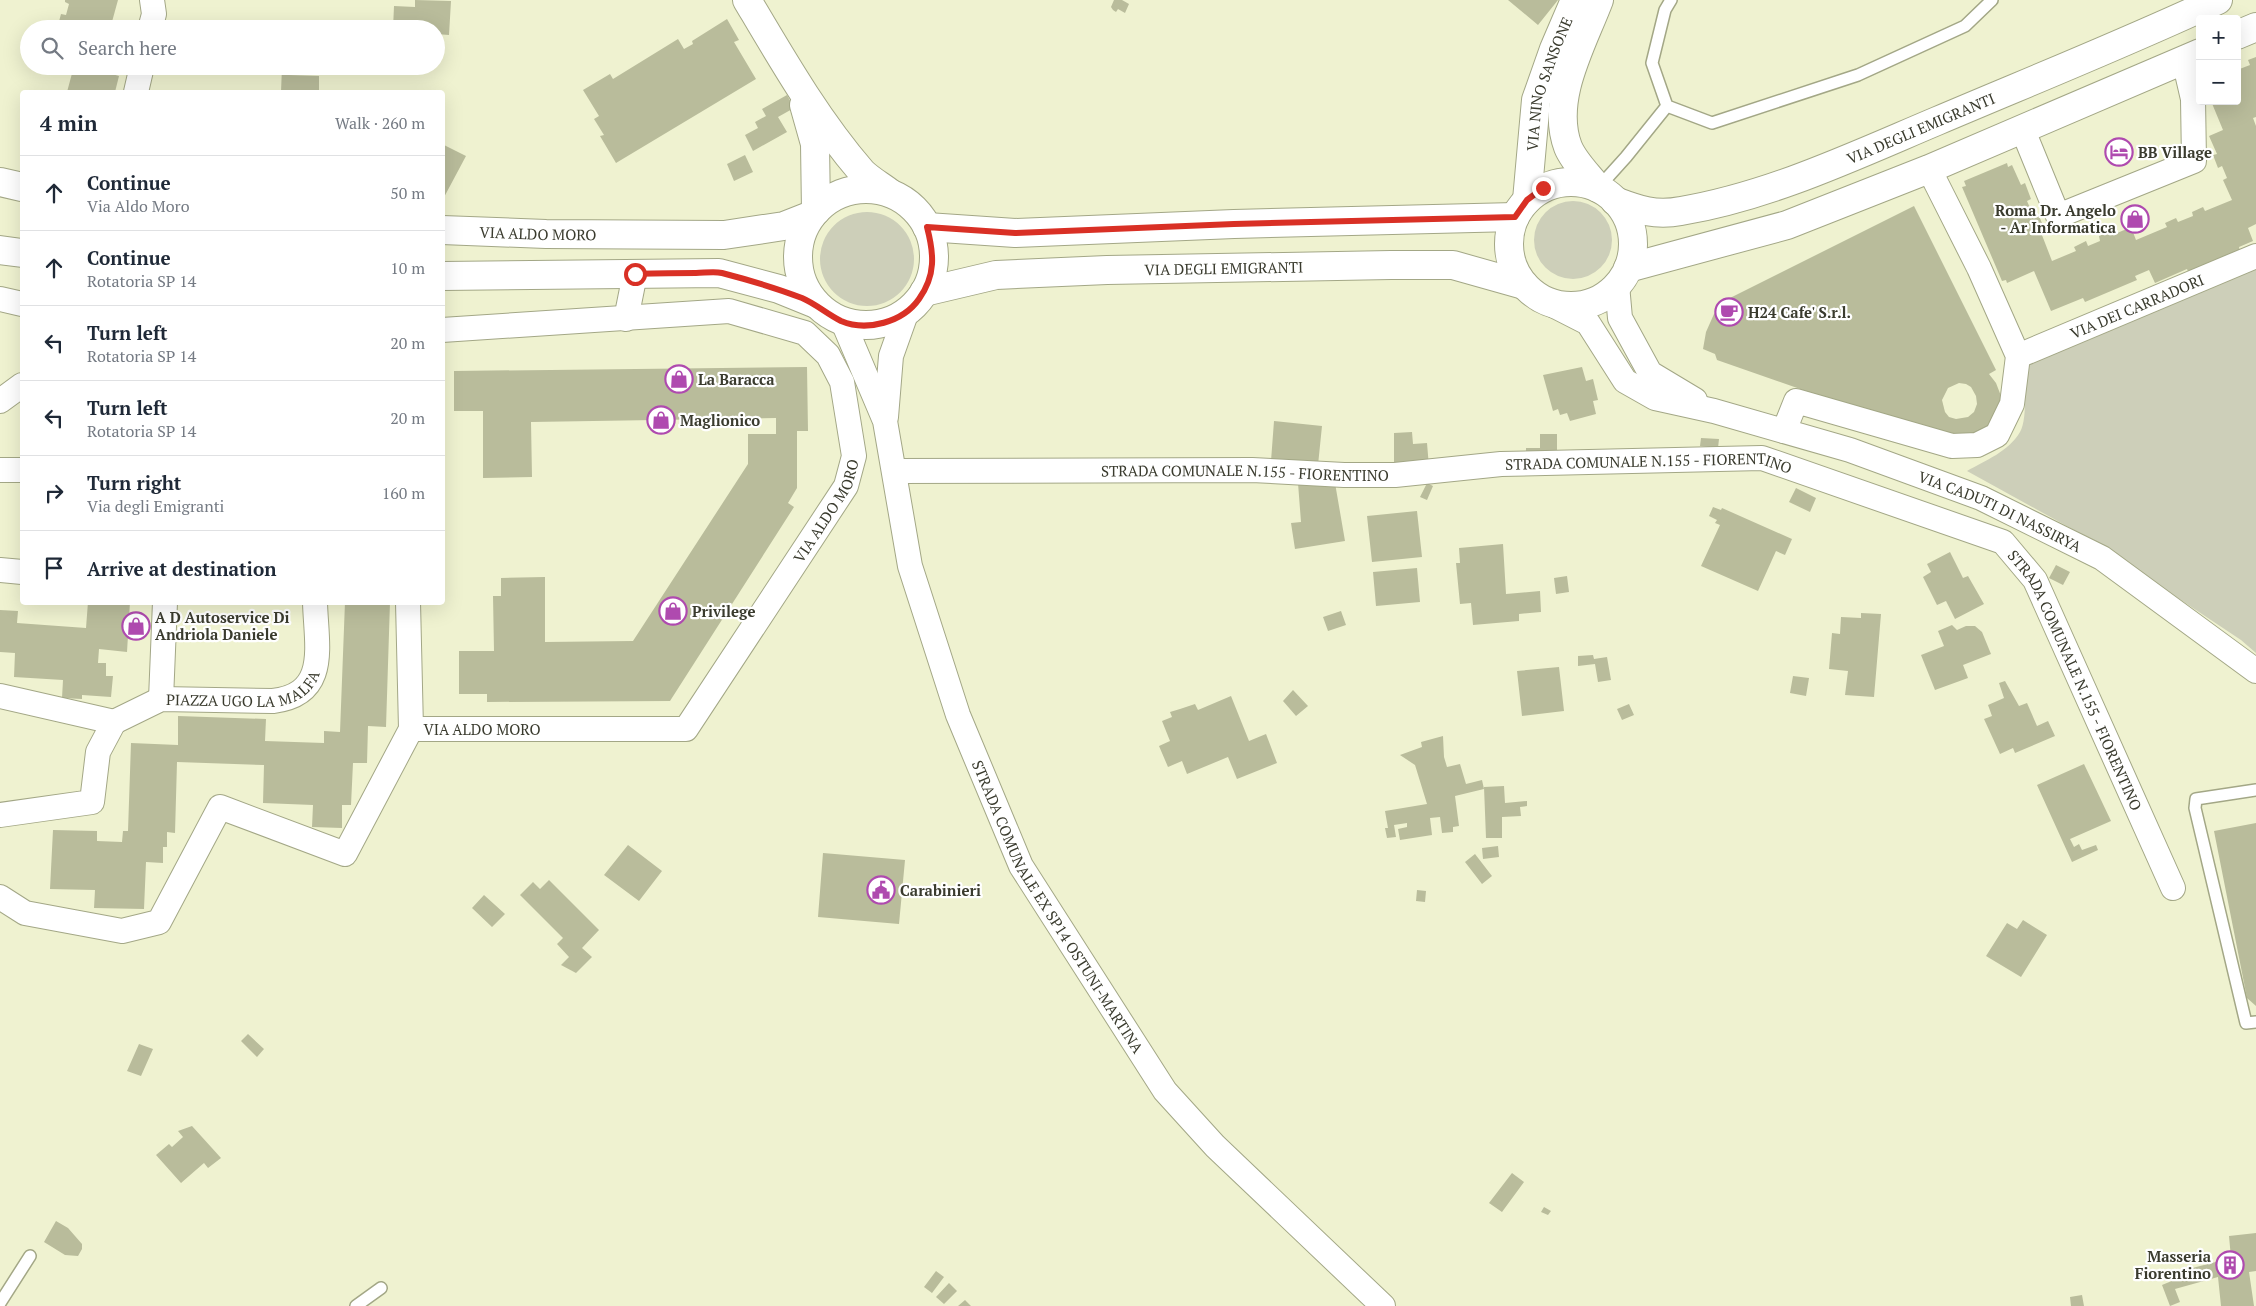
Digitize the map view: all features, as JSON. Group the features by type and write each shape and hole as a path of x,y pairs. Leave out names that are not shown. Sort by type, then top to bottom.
{"main road":[{"path":"747,0 799,86 864,174 905,202 918,213 927,227 933,249 932,271 916,302 888,322 865,326 843,322 828,315 816,304 805,288 798,260 798,250 803,232 814,213 832,198 851,191 871,189 891,194"},
{"name":"VIA NINO SANSONE","path":"1521,208 1536,100 1575,0"},
{"name":"VIA NINO SANSONE","path":"1600,0 1564,93 1562,122 1569,149 1606,194"},
{"name":"VIA DEGLI EMIGRANTI","path":"1521,208 1543,188 1560,182 1580,183 1647,213 1680,212 1755,194 1864,152 2165,25 2218,0"},
{"path":"2241,34 2256,27"},
{"name":"VIA DEGLI EMIGRANTI","path":"916,302 996,275 1107,270 1453,265 1532,292 1560,306 1581,305 1601,298 1622,277 1787,225 1929,168 2192,56"},
{"path":"799,86 815,144 814,213"},
{"path":"0,182 20,187"},
{"path":"1606,194 1626,216 1632,232 1632,251 1622,277"},
{"path":"927,227 1015,233 1234,224 1521,208 1509,234 1509,252 1514,270 1532,292"},
{"name":"VIA ALDO MORO","path":"445,230 546,234 724,235 784,226 814,213"},
{"path":"0,250 20,253"},
{"path":"445,276 720,272 779,289 816,304"}],"street":[{"path":"152,0 154,14 152,20"},
{"name":"VIA DEGLI EMIGRANTI","path":"2022,128 2058,216 2194,161 2192,56"},
{"path":"136,90 140,75"},
{"path":"1784,431 1796,400 1952,446 1977,445 1997,435 2012,404 2018,356 1982,276 1929,168"},
{"name":"VIA DEI CARRADORI","path":"2018,356 2256,256"},
{"path":"626,319 635,274"},
{"name":"VIA CADUTI DI NASSIRYA","path":"1622,277 1620,318 1650,373 1714,411"},
{"name":"VIA CADUTI DI NASSIRYA","path":"1532,292 1588,323 1626,381 1655,398 1714,411 1850,450 1981,498 2102,558 2256,671"},
{"path":"0,299 20,304"},
{"name":"STRADA COMUNALE EX SP14 OSTUNI-MARTINA","path":"885,421 891,356 916,302"},
{"name":"VIA ALDO MORO","path":"411,729 686,730 846,486 854,456 842,382 828,355 805,333 729,311 445,330"},
{"name":"STRADA COMUNALE EX SP14 OSTUNI-MARTINA","path":"843,322 885,421 910,566 958,715 1021,866 1165,1090 1215,1146 1383,1306"},
{"path":"0,401 20,386"},
{"name":"STRADA COMUNALE N.155 - FIORENTINO","path":"895,471 1252,470 1344,475 1395,475 1501,464 1762,458 2003,542 2035,580 2173,888"},
{"path":"0,470 20,470"},
{"path":"0,570 20,572"},
{"name":"PIAZZA UGO LA MALFA","path":"165,605 161,699 273,701 290,699 304,691 316,669 315,605"},
{"path":"0,897 25,913 122,931 159,922 220,807 345,854 411,729 408,605"},
{"path":"0,696 114,722"},
{"path":"0,816 92,802 98,752 114,722 161,699"}],"lane":[{"path":"1667,106 1652,63 1665,10 1671,0"},
{"path":"1667,106 1712,123 1858,75 1965,26 1992,0"},
{"path":"1606,194 1626,157 1667,106"},
{"path":"2256,790 2196,799 2195,808 2246,1023 2256,1022"},
{"path":"0,1303 30,1256"},
{"path":"356,1306 381,1288"}],"green space":[{"path":"1565,201 1581,201 1595,207 1606,218 1612,232 1612,248 1606,262 1595,273 1581,279 1565,279 1551,273 1540,262 1534,248 1534,232 1540,218 1551,207"},
{"path":"867,212 885,216 900,226 910,241 914,259 910,277 900,292 885,302 867,306 849,302 834,292 824,277 820,259 824,241 834,226 849,216"},
{"path":"2256,268 2256,653 2241,640 2083,535 1967,471 2010,445 2020,432 2025,409 2025,365"}],"building":[{"path":"65,0 118,0 112,20 59,20 61,14 66,15 69,4"},
{"path":"415,0 451,1 449,35 445,35 445,20 393,20 394,6 415,7"},
{"path":"1114,0 1122,0 1129,4 1125,13 1118,9 1116,12 1113,10 1111,7"},
{"path":"1508,0 1558,0 1538,25"},
{"path":"727,19 739,40 734,42 756,79 616,163 600,136 604,135 594,119 599,116 583,90 610,74 613,79 678,39 684,49 693,44 692,41"},
{"path":"2256,57 2256,117 2253,118 2256,126 2256,224 2248,228 2253,241 2239,247 2240,252 2189,274 2187,269 2155,283 2149,270 2135,276 2137,280 2085,302 2083,298 2051,311 2034,271 2007,283 2006,280 2002,281 1962,187 1966,186 1964,181 2007,163 2008,167 2012,165 2021,185 2025,183 2031,199 2027,201 2034,217 2039,216 2044,228 2040,230 2052,261 2076,251 2074,247 2086,241 2088,246 2100,241 2099,236 2113,230 2115,234 2131,227 2136,240 2167,227 2165,223 2176,218 2178,222 2193,216 2192,212 2203,207 2205,211 2232,200 2223,180 2227,178 2222,166 2218,168 2213,155 2217,154 2209,136 2223,130 2213,105 2241,105 2241,68 2250,65 2248,60"},
{"path":"72,75 119,76 116,90 68,90"},
{"path":"282,75 319,76 319,90 281,90"},
{"path":"787,95 794,108 778,117 787,132 753,151 745,135 758,128 755,122 766,116 762,109"},
{"path":"445,146 466,156 445,195"},
{"path":"745,155 753,172 734,181 727,164"},
{"path":"1914,206 1996,370 1989,374 1996,383 2001,396 1999,418 1971,442 1949,441 1717,360 1715,354 1703,349 1706,332 1714,314 1728,299","holes":["1959,383 1971,387 1976,396 1977,404 1974,412 1968,417 1956,419 1949,417 1945,412 1942,400 1948,388"]},
{"path":"807,367 808,431 797,431 797,488 788,503 794,507 670,701 487,702 487,694 459,694 459,651 494,651 493,596 501,596 501,578 545,577 545,642 633,641 748,464 748,434 776,434 776,418 531,422 532,477 483,478 483,411 454,411 454,371"},
{"path":"1582,367 1586,381 1593,379 1598,400 1593,401 1596,414 1570,421 1567,413 1560,415 1558,409 1553,411 1543,375"},
{"path":"1274,421 1322,426 1318,465 1271,461"},
{"path":"1412,432 1413,444 1427,443 1429,467 1394,469 1394,433"},
{"path":"1540,434 1557,434 1557,458 1526,458 1526,448 1540,448"},
{"path":"1701,438 1719,439 1718,448 1700,446"},
{"path":"1298,483 1335,483 1345,541 1295,549 1291,523 1301,522"},
{"path":"1427,483 1433,486 1427,500 1420,497"},
{"path":"1796,488 1816,498 1810,512 1789,502"},
{"path":"1713,507 1721,510 1722,508 1792,539 1785,555 1776,551 1758,591 1701,566 1720,525 1715,523 1717,520 1709,516"},
{"path":"1417,511 1422,557 1372,562 1367,516"},
{"path":"1503,544 1506,594 1540,591 1541,612 1519,614 1519,621 1473,625 1471,603 1460,604 1456,563 1460,563 1459,548"},
{"path":"1950,552 1963,578 1968,576 1984,604 1955,619 1946,601 1937,605 1923,577 1931,572 1927,564"},
{"path":"2056,565 2070,572 2063,585 2049,578"},
{"path":"1417,568 1420,602 1376,606 1373,572"},
{"path":"1567,576 1569,592 1556,594 1554,578"},
{"path":"88,605 130,605 127,652 99,649 98,663 106,663 106,676 113,676 111,697 82,695 82,699 62,698 63,680 14,677 15,653 0,652 0,610 18,611 17,623 86,628"},
{"path":"345,605 390,605 386,727 368,726 367,763 353,763 351,805 342,805 342,828 312,827 313,805 263,803 264,765 177,762 175,833 167,832 167,847 163,847 163,863 146,862 144,909 94,908 95,890 50,889 53,830 97,831 97,841 122,842 123,831 128,831 131,743 178,745 178,716 266,719 265,741 324,743 324,731 340,732"},
{"path":"1341,611 1346,625 1328,631 1323,617"},
{"path":"1861,613 1881,614 1874,697 1845,695 1848,671 1829,669 1832,633 1840,634 1841,617 1861,618"},
{"path":"1952,625 1957,630 1966,626 1975,626 1982,632 1991,654 1963,665 1968,678 1935,690 1921,655 1944,646 1938,631"},
{"path":"1593,655 1594,659 1607,657 1611,680 1598,682 1595,664 1578,666 1578,656"},
{"path":"1559,667 1564,711 1522,716 1517,671"},
{"path":"1793,676 1809,678 1806,696 1790,693"},
{"path":"2005,681 2019,706 2027,703 2037,726 2048,721 2055,736 2015,753 2013,748 2000,754 1984,719 1992,716 1988,705 2004,698 1999,683"},
{"path":"1293,690 1308,706 1296,716 1283,701"},
{"path":"1231,696 1249,741 1266,734 1277,763 1237,779 1228,757 1187,774 1182,761 1168,767 1159,746 1170,741 1162,721 1172,717 1170,712 1195,704 1198,710"},
{"path":"1629,704 1634,715 1622,720 1617,709"},
{"path":"1443,736 1444,757 1447,767 1460,764 1466,784 1482,780 1484,789 1455,796 1459,826 1453,827 1453,832 1442,833 1440,817 1430,818 1432,835 1400,840 1398,829 1407,827 1407,823 1394,825 1396,837 1387,838 1385,828 1388,828 1385,811 1427,804 1415,765 1400,755 1422,747 1421,742"},
{"path":"2084,764 2111,821 2070,839 2074,847 2079,844 2082,850 2096,845 2098,850 2072,862 2037,785"},
{"path":"1504,786 1505,803 1527,801 1527,806 1520,807 1521,816 1502,817 1502,838 1486,838 1484,787"},
{"path":"2256,823 2256,1006 2247,998 2214,831"},
{"path":"628,845 662,871 639,901 604,875"},
{"path":"1498,846 1499,857 1483,859 1482,848"},
{"path":"823,853 905,860 899,924 818,917"},
{"path":"1475,854 1492,876 1482,884 1465,862"},
{"path":"549,880 599,930 582,948 592,957 576,973 561,965 569,957 557,944 563,938 520,895 533,882 540,889"},
{"path":"1417,890 1426,891 1425,902 1416,901"},
{"path":"484,895 505,914 492,927 472,908"},
{"path":"2023,920 2047,935 2021,977 1986,956 2007,923 2017,929"},
{"path":"248,1034 264,1049 257,1057 241,1041"},
{"path":"139,1044 153,1049 141,1076 127,1071"},
{"path":"192,1126 221,1158 208,1168 204,1163 181,1183 156,1155 169,1144 172,1147 183,1137 178,1131"},
{"path":"1512,1173 1524,1182 1502,1212 1489,1203"},
{"path":"1544,1207 1551,1211 1548,1215 1541,1212"},
{"path":"56,1221 68,1228 82,1244 82,1249 78,1256 65,1255 44,1242"},
{"name":"Masseria Fiorentino","path":"2256,1233 2256,1271 2249,1272 2254,1306 2221,1306 2218,1277 2175,1289 2180,1302 2170,1306 2162,1285 2179,1278 2177,1272 2231,1258 2229,1236"},
{"path":"936,1271 944,1277 932,1293 924,1287"},
{"path":"949,1283 957,1291 944,1304 936,1297"},
{"path":"2082,1295 2084,1306 2071,1306 2070,1297"},
{"path":"965,1300 971,1306 958,1306"}],"place":[{"name":"BB Village","path":"2119,152"},
{"name":"Roma Dr. Angelo - Ar Informatica","path":"2135,219"},
{"name":"H24 Cafe' S.r.l.","path":"1729,312"},
{"name":"La Baracca","path":"679,379"},
{"name":"Maglionico","path":"661,420"},
{"name":"Privilege","path":"673,611"},
{"name":"A D Autoservice Di Andriola Daniele","path":"136,626"},
{"name":"Carabinieri","path":"881,890"},
{"name":"Masseria Fiorentino","path":"2230,1265"}],"route":[{"path":"635,274 720,272 779,289 816,304 828,315 843,322 865,326 888,322 907,311 924,292 932,271 933,249 927,227 1015,233 1234,224 1515,217 1527,200 1543,188"}]}
